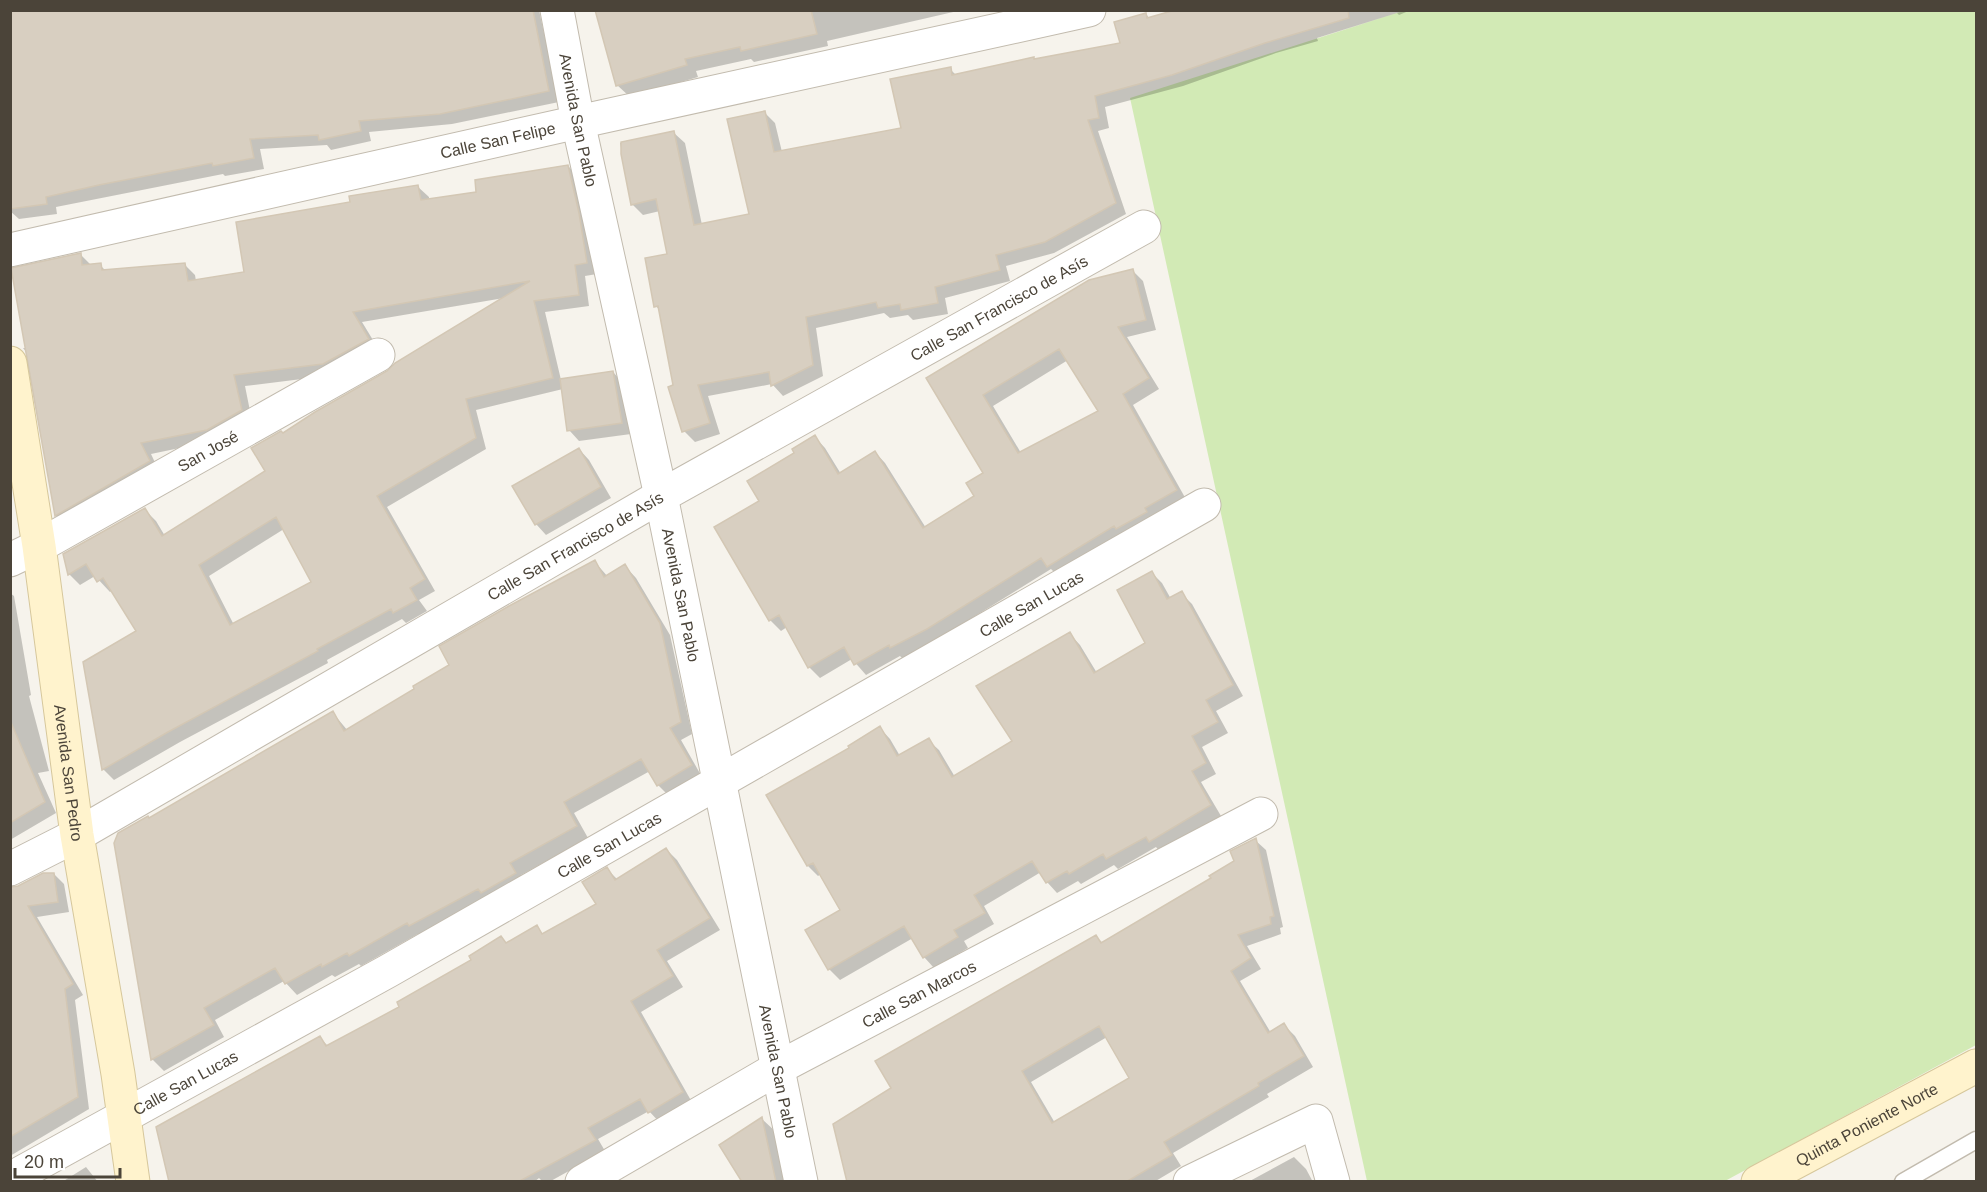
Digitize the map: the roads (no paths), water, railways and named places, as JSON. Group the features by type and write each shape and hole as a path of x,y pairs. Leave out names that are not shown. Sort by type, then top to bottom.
{"street":[{"name":"Avenida San Pablo","path":"557,10 578,122 661,496 801,1182"},
{"name":"Calle San Felipe","path":"10,250 1089,10"},
{"name":"Calle San Francisco de Asís","path":"10,869 77,835 661,496 1144,227"},
{"name":"San José","path":"25,553 378,356"},
{"name":"Avenida San Pedro","path":"10,363 25,553 77,835 133,1182"},
{"name":"Calle San Lucas","path":"10,1179 388,971 1204,505"},
{"name":"Calle San Marcos","path":"582,1182 778,1068 1261,814"},
{"name":"Quinta Poniente Norte","path":"1758,1182 1977,1066"},
{"path":"1190,1182 1316,1120 1333,1182"}],"lane":[{"path":"1903,1182 1977,1140"}]}
